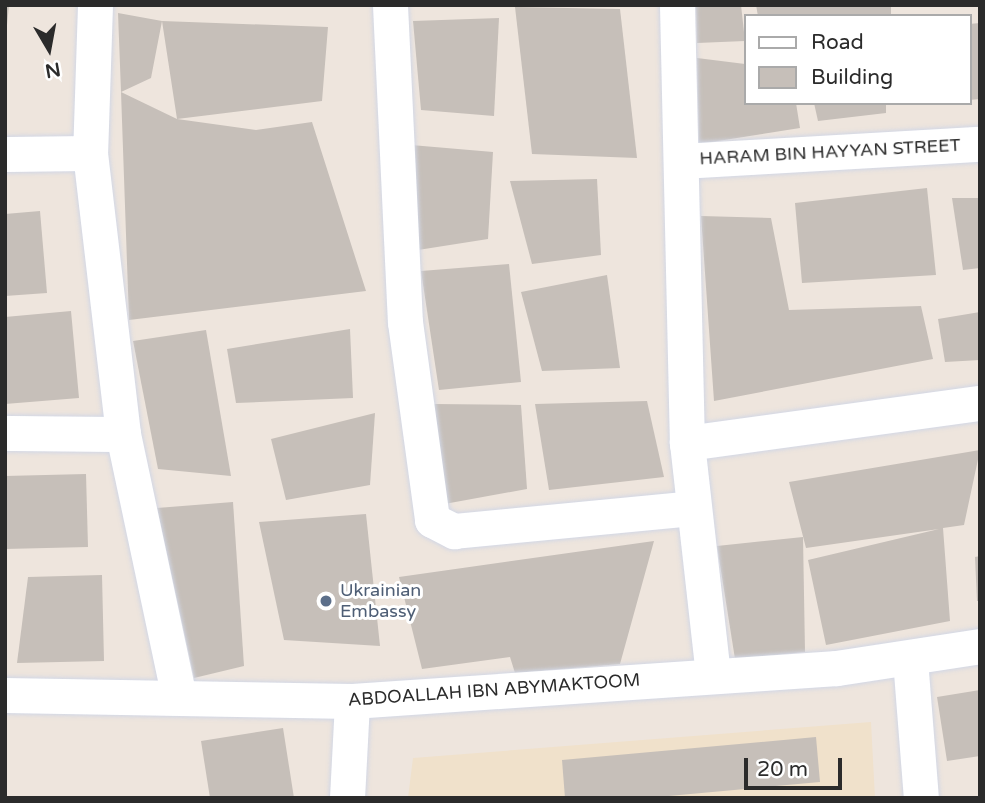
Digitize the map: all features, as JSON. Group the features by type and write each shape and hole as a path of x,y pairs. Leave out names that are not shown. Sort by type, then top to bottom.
{"street":[{"path":"95,5 90,153 123,434 179,697"},
{"path":"390,5 405,321 432,520 454,531 694,508"},
{"path":"677,5 687,443 713,674"},
{"name":"HARAM BIN HAYYAN STREET","path":"681,161 980,144"},
{"path":"5,154 90,153"},
{"path":"687,443 980,403"},
{"path":"5,433 123,434"},
{"name":"ABDOALLAH IBN ABYMAKTOOM","path":"5,695 352,701 910,659 980,646"},
{"path":"910,659 921,798"},
{"path":"347,798 352,701"}],"shaded area":[{"path":"871,722 875,798 408,798 413,758"}],"building":[{"path":"5,5 9,5 7,25 5,25"},
{"path":"696,5 741,5 744,41 697,43"},
{"path":"756,5 891,5 891,14 758,14"},
{"path":"515,7 620,9 637,158 532,154"},
{"path":"118,13 162,21 151,78 121,92"},
{"path":"499,18 494,116 421,110 413,21"},
{"path":"162,21 328,27 322,101 177,119"},
{"path":"980,23 980,99 971,100 971,24"},
{"path":"697,58 744,64 744,105 796,105 800,128 699,144"},
{"path":"121,92 177,119 256,130 312,122 366,291 129,320"},
{"path":"814,105 886,105 886,113 818,121"},
{"path":"411,145 493,152 488,239 418,250"},
{"path":"597,179 601,255 532,264 510,181"},
{"path":"927,188 936,275 802,283 795,203"},
{"path":"952,198 980,198 980,268 963,270"},
{"path":"40,211 47,293 5,296 5,214"},
{"path":"701,216 771,218 789,310 921,306 933,359 714,401"},
{"path":"509,264 521,382 439,390 421,271"},
{"path":"607,275 620,368 542,371 521,292"},
{"path":"71,311 79,398 5,404 5,317"},
{"path":"980,312 980,360 945,362 938,319"},
{"path":"350,329 353,398 236,403 227,349"},
{"path":"206,330 231,476 158,469 133,341"},
{"path":"647,401 664,477 549,490 535,404"},
{"path":"434,404 521,405 527,489 439,505"},
{"path":"375,413 370,485 286,500 271,439"},
{"path":"980,450 964,525 943,528 950,621 826,645 808,560 939,529 806,548 789,482"},
{"path":"86,474 88,547 5,549 5,476"},
{"path":"233,502 244,666 194,678 157,508"},
{"path":"366,514 380,646 284,640 259,522"},
{"path":"803,537 805,652 735,659 717,546"},
{"path":"654,541 620,664 515,673 510,657 422,669 399,577"},
{"path":"980,556 980,601 977,601 975,557"},
{"path":"102,575 104,661 17,663 28,577"},
{"path":"980,690 980,756 947,761 937,697"},
{"path":"283,728 294,798 210,798 201,741"},
{"path":"816,737 820,782 647,798 565,798 562,760"}],"place":[{"name":"Ukrainian Embassy","path":"326,601"}]}
